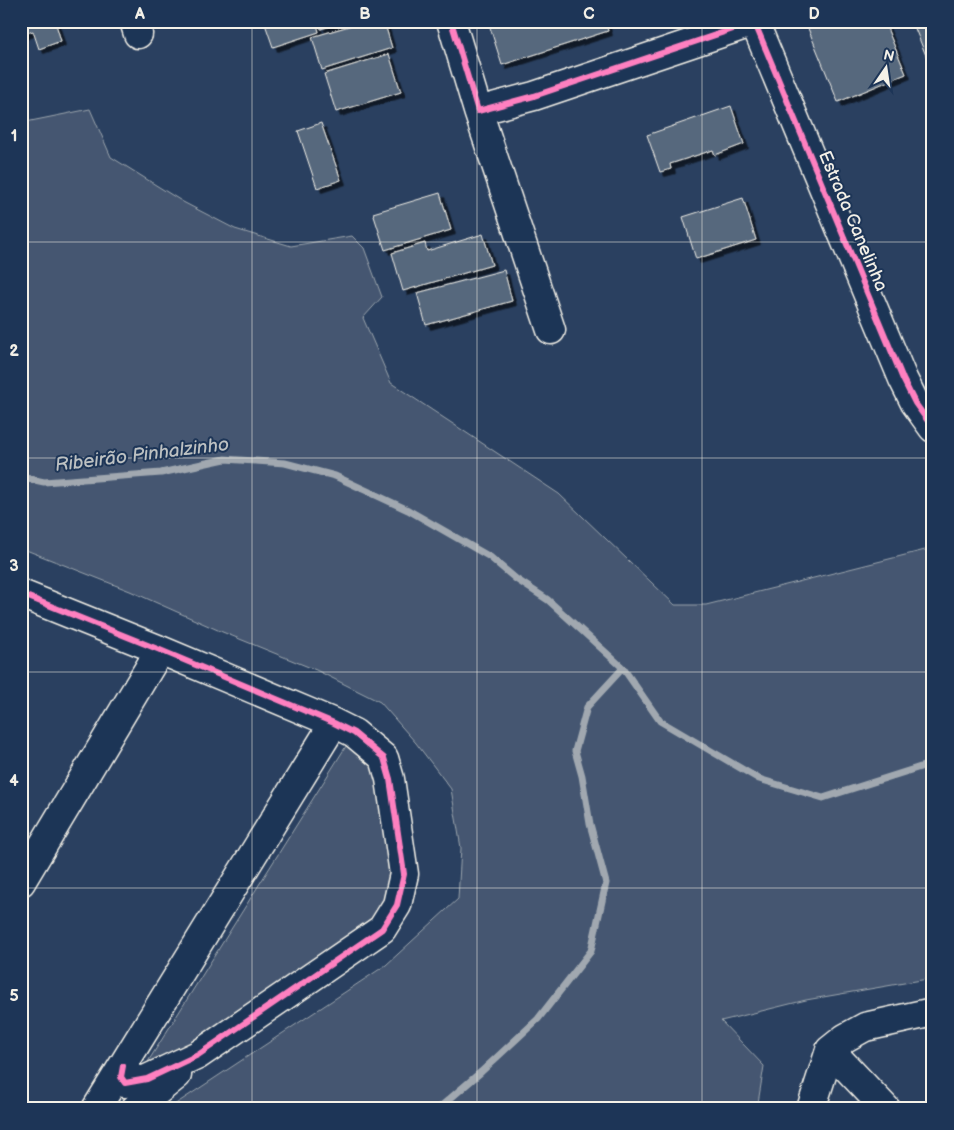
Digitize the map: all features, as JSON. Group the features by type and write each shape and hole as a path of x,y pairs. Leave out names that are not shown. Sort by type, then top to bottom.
{"street":[{"path":"451,21 478,111 551,330"},
{"path":"478,111 534,96 754,21"},
{"name":"Estrada Canelinha","path":"754,21 903,378 916,403 933,428"},
{"path":"21,594 160,650 354,733 384,758 390,779 404,874 397,905 382,929 198,1055 177,1075 135,1109"},
{"path":"21,882 160,650"},
{"path":"96,1109 334,724"},
{"path":"811,1109 830,1050 845,1038 865,1027 933,1012"},
{"path":"830,1050 886,1109"},
{"path":"122,1066 121,1077 125,1082 138,1081 147,1079 198,1055"}],"shaded area":[{"path":"90,109 111,157 183,202 235,229 291,246 352,236 364,248 382,297 363,318 391,383 559,494 675,605 706,605 933,548 933,978 806,1000 721,1021 764,1066 757,1109 633,1109 619,1107 617,1109 168,1109 386,965 458,899 461,848 451,789 416,743 380,702 316,670 220,631 130,591 21,548 21,123"},
{"path":"348,743 367,756 384,788 389,880 384,901 374,916 164,1074 148,1064 149,1060"}],"building":[{"path":"21,21 55,21 61,41 39,49 33,31 21,35"},
{"path":"264,21 316,21 319,32 273,47"},
{"path":"318,21 346,21 321,29"},
{"path":"366,21 384,21 392,48 322,70 312,37"},
{"path":"488,21 605,21 608,31 502,65"},
{"path":"805,21 884,21 906,74 838,102"},
{"path":"912,21 933,21 933,73"},
{"path":"389,54 401,92 336,112 324,74"},
{"path":"731,106 744,144 715,155 713,150 670,164 671,169 660,172 647,135"},
{"path":"321,123 341,180 317,188 298,131"},
{"path":"440,193 451,230 385,250 373,213"},
{"path":"743,198 756,240 696,259 683,217"},
{"path":"483,234 492,265 403,291 392,253 425,243 427,251"},
{"path":"504,270 512,301 426,325 417,293"}],"waterway":[{"name":"Ribeirão Pinhalzinho","path":"21,477 44,482 161,473 225,459 285,463 335,476 408,510 490,557 516,579 548,600 623,668 660,721 759,779 823,798 933,763"},
{"path":"438,1109 538,1019 591,951 606,883 590,824 582,776 575,751 587,707 623,668"}],"cycle path":[{"path":"451,21 478,111 534,96 754,22"},
{"path":"754,21 903,379 915,403 933,428"},
{"path":"21,594 160,650 354,733 384,758 390,779 404,874 397,905 382,929 198,1055 147,1079 125,1083 121,1077 123,1066"}]}
